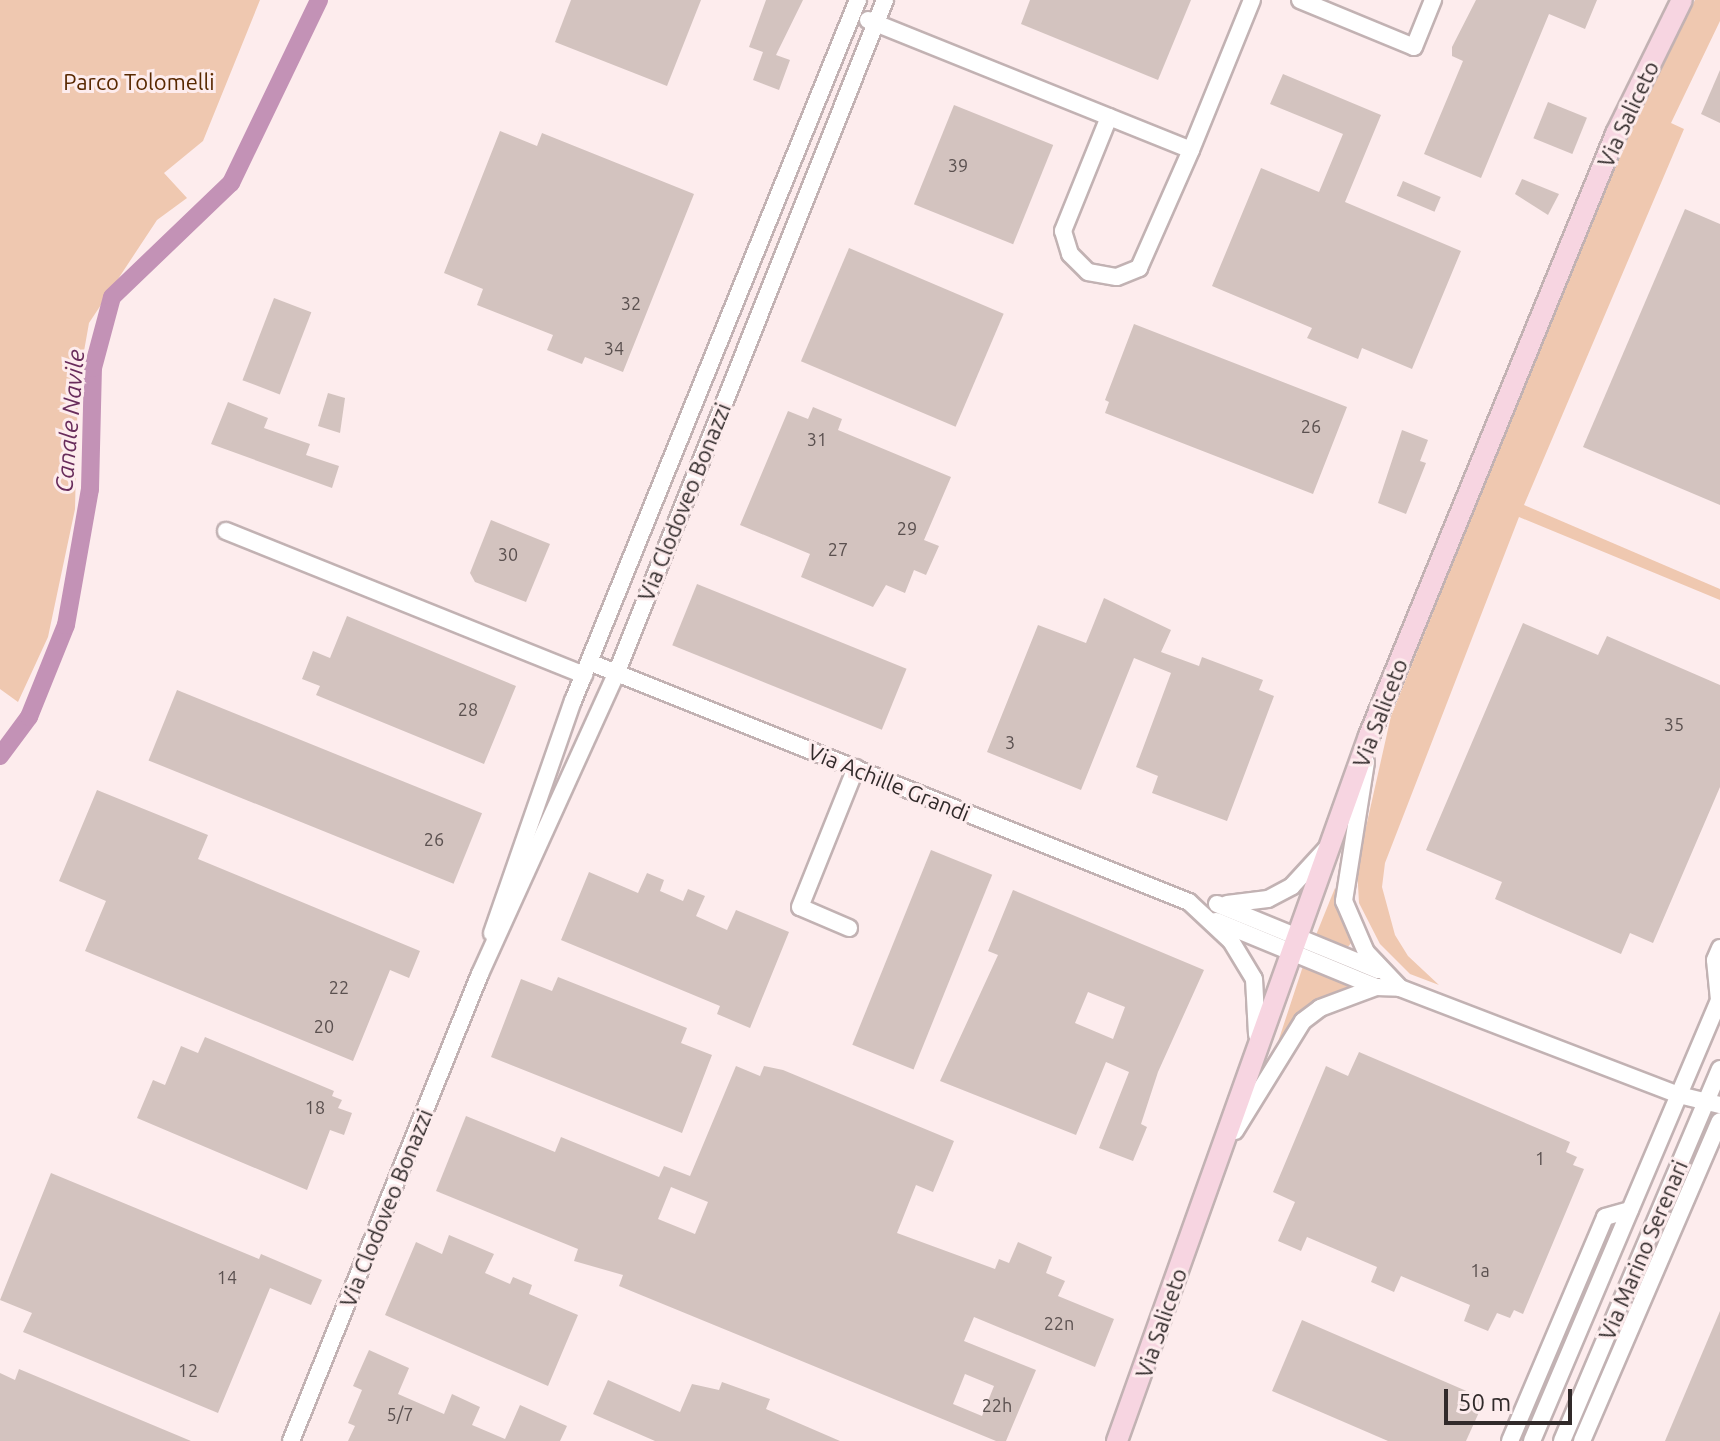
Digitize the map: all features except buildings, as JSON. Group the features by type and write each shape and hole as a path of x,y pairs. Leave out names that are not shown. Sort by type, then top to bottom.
{"main road":[{"name":"Via Saliceto","path":"1117,1441 1369,736 1616,134 1682,0"}],"street":[{"name":"Via Clodoveo Bonazzi","path":"291,1441 480,974 616,674 885,0"},
{"path":"1109,117 1063,231 1070,254 1088,272 1117,277 1139,268 1252,0"},
{"path":"1300,0 1414,47 1433,0"},
{"name":"Via Clodoveo Bonazzi","path":"480,974 587,668 855,7 876,23 1191,150"},
{"path":"226,531 587,668"},
{"name":"Via Achille Grandi","path":"587,668 616,674 1294,943"},
{"path":"1369,736 1344,901 1353,930 1378,978"},
{"path":"849,928 800,907 856,768"},
{"path":"1214,911 1268,899 1292,886 1330,844"},
{"name":"Via Achille Grandi","path":"1214,911 1254,979 1259,1003 1256,1053"},
{"path":"1294,943 1400,988 1679,1095 1712,1104"},
{"name":"Via Marino Serenari","path":"1532,1441 1720,999 1715,960 1720,948"},
{"path":"1219,1156 1303,1021 1320,1008 1378,978"},
{"name":"Via Marino Serenari","path":"1562,1441 1659,1212 1712,1104 1720,1069"},
{"name":"Via Marino Serenari","path":"1582,1441 1720,1121"},
{"name":"Via Marino Serenari","path":"1513,1440 1605,1217 1630,1210"},
{"path":"1659,1212 1677,1220"},
{"path":"1568,1304 1587,1312"},
{"path":"1608,1332 1626,1339"}],"green space":[{"name":"Parco Tolomelli","path":"0,0 260,0 203,141 164,173 187,198 157,220 89,323 78,385 75,509 48,637 18,702 0,689"},
{"path":"1695,0 1720,0 1720,21 1671,123 1684,129 1524,505 1720,589 1720,600 1519,517 1385,863 1382,887 1395,935 1408,956 1439,985 1410,974 1380,944 1359,903 1357,867 1391,716 1618,157"},
{"path":"1335,888 1352,942 1347,948 1316,935"},
{"path":"1303,966 1354,986 1314,1001 1278,1042"}],"waterway":[{"name":"Canale Navile","path":"0,756 29,717 66,625 90,489 93,368 112,297 231,183 319,0"}]}
